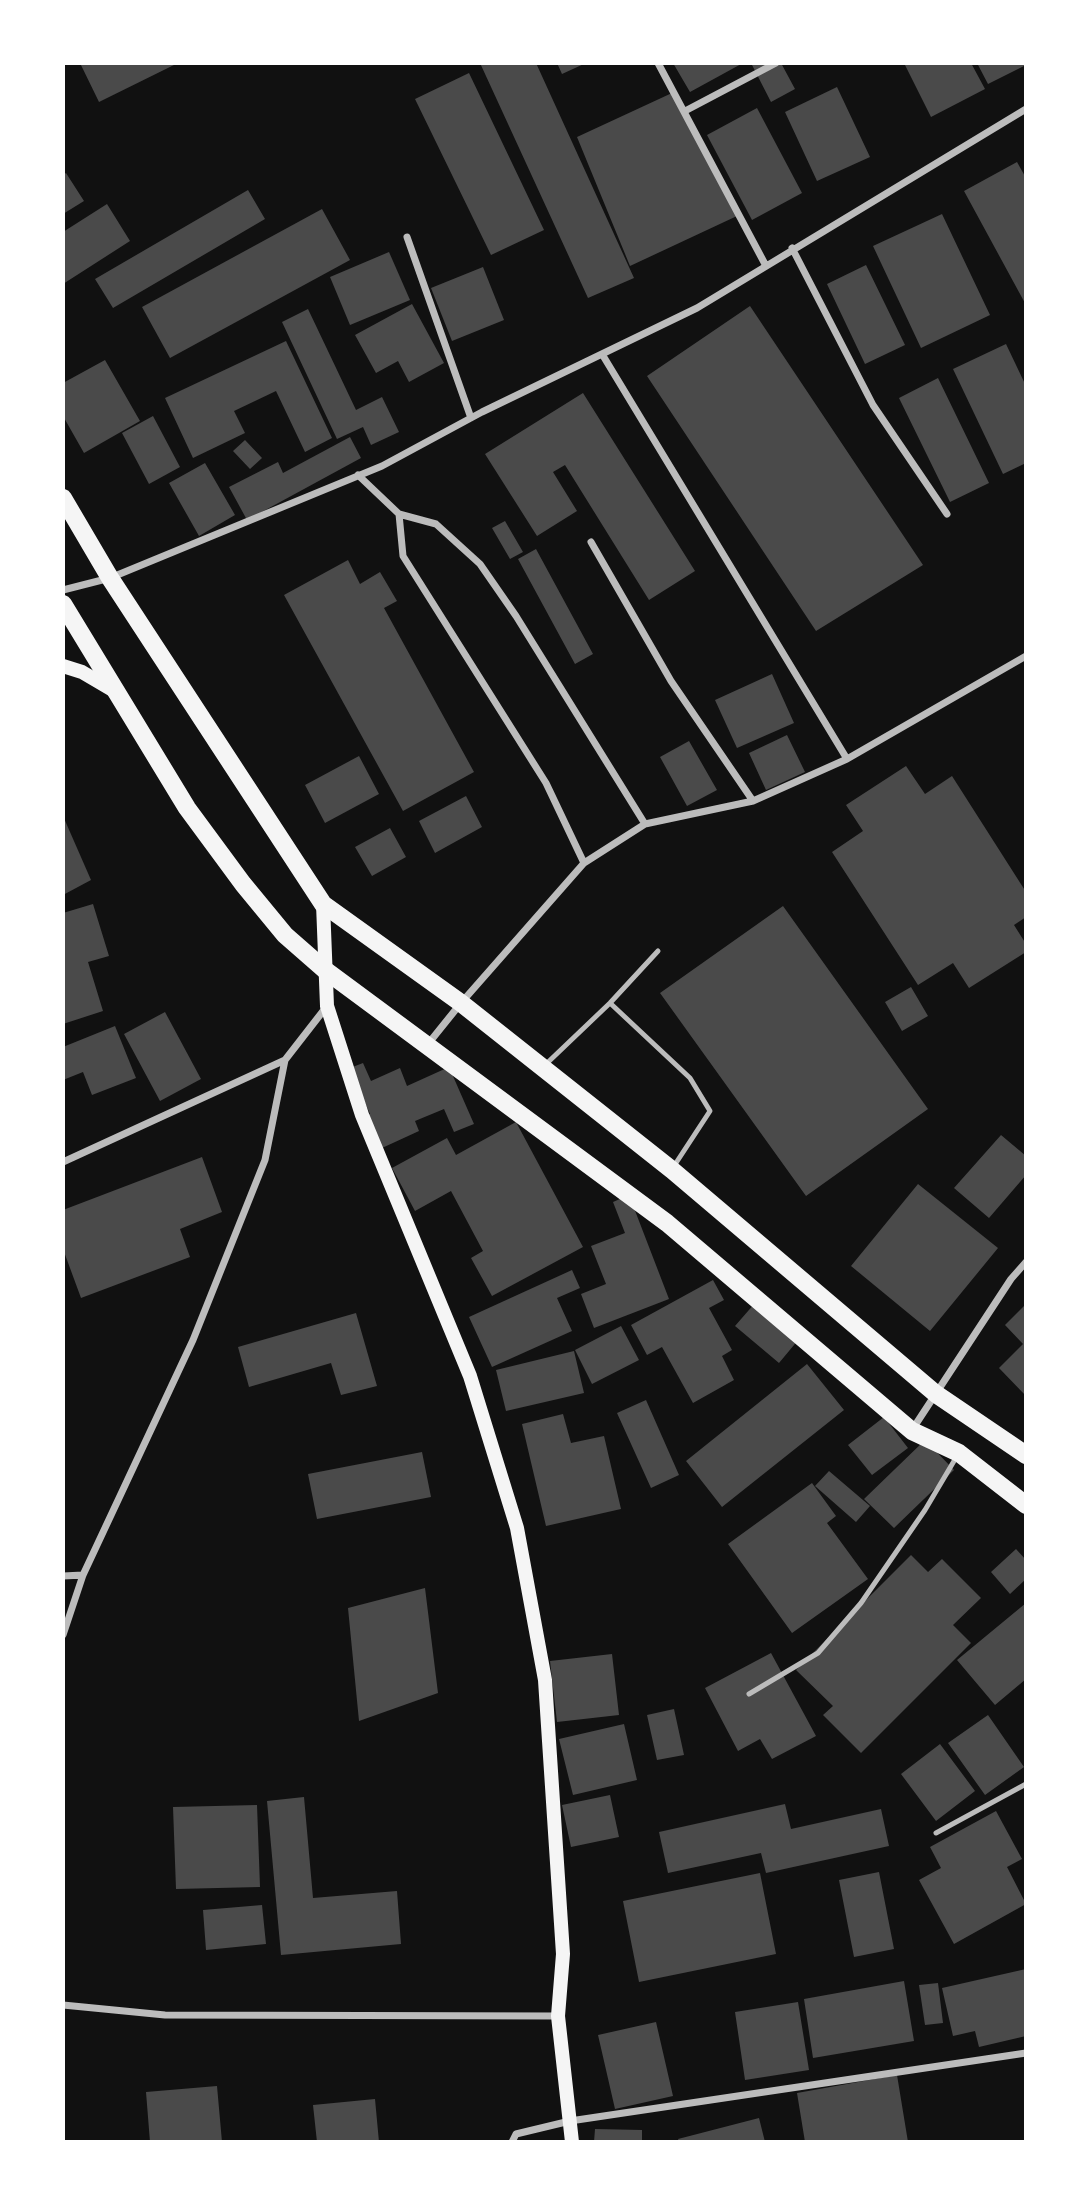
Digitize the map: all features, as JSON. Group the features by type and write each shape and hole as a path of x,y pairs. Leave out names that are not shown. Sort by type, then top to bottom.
{"main road":[{"path":"63,498 110,578 323,904 461,1003 672,1170 936,1394 1026,1455"},
{"path":"63,604 187,808 285,935 326,970 667,1223 912,1431 959,1453 1026,1505"},
{"path":"63,666 82,672 117,692"},
{"path":"323,904 327,1006 362,1115 470,1376 517,1528 545,1680 563,1954 558,2016 572,2142"}],"street":[{"path":"658,63 765,266"},
{"path":"685,111 776,63"},
{"path":"63,590 110,578 382,466 471,418 697,308 792,248 1026,109"},
{"path":"407,237 471,418"},
{"path":"792,248 873,405 947,514"},
{"path":"602,354 846,760"},
{"path":"358,475 399,514 436,524 480,564 516,616 645,824"},
{"path":"399,514 403,556 546,783 584,863"},
{"path":"591,542 671,681 753,801"},
{"path":"428,1045 461,1003 584,863 645,824 753,801 846,760 1026,656"},
{"path":"63,1635 83,1576 194,1340 265,1160 285,1060 327,1006"},
{"path":"63,1162 285,1060"},
{"path":"912,1431 1011,1279 1026,1262"},
{"path":"63,1576 83,1576"},
{"path":"63,2005 165,2015 558,2016"},
{"path":"512,2142 516,2134 570,2120 1026,2053"}],"lane":[{"path":"542,1068 611,1003 658,951"},
{"path":"611,1003 690,1078 710,1111 672,1170"},
{"path":"749,1694 818,1653 861,1603 925,1510 959,1453"},
{"path":"936,1833 1026,1784"}],"building":[{"path":"80,63 178,63 99,102"},
{"path":"480,63 536,63 634,278 588,298"},
{"path":"557,63 586,63 562,74"},
{"path":"673,63 743,63 690,92"},
{"path":"751,63 781,63 795,89 771,102"},
{"path":"904,63 971,63 985,89 931,117"},
{"path":"977,63 1026,63 1026,65 988,84"},
{"path":"469,73 544,230 491,255 415,99"},
{"path":"837,87 870,157 817,181 785,112"},
{"path":"672,93 737,216 630,266 577,137"},
{"path":"757,108 802,193 752,220 707,135"},
{"path":"1017,162 1026,178 1026,305 964,191"},
{"path":"66,173 84,201 63,214 63,175"},
{"path":"248,190 265,219 113,308 95,279"},
{"path":"107,204 130,241 63,284 63,232"},
{"path":"322,209 350,260 170,358 142,307"},
{"path":"942,214 990,315 921,348 873,246"},
{"path":"389,252 410,300 350,325 330,277"},
{"path":"866,265 905,345 865,364 827,284"},
{"path":"483,267 504,320 452,341 431,288"},
{"path":"412,304 444,363 409,382 398,361 376,373 355,335"},
{"path":"750,306 923,565 816,631 647,376"},
{"path":"308,309 356,410 382,397 399,432 371,445 363,427 337,439 282,322"},
{"path":"286,341 332,438 305,452 276,391 234,411 245,433 193,458 165,398"},
{"path":"1006,344 1026,386 1026,463 1003,474 953,369"},
{"path":"105,360 140,421 84,453 63,416 63,383"},
{"path":"938,378 989,483 950,502 899,398"},
{"path":"583,393 695,571 649,600 565,465 553,472 577,511 537,536 485,454"},
{"path":"153,416 180,467 149,484 122,433"},
{"path":"350,437 361,458 247,520 229,487 278,462 283,473"},
{"path":"245,440 262,458 250,469 233,451"},
{"path":"205,463 235,515 199,536 169,483"},
{"path":"505,521 523,552 510,559 492,528"},
{"path":"536,549 593,654 575,664 518,559"},
{"path":"348,560 360,584 380,572 397,601 384,608 474,772 403,811 284,595"},
{"path":"772,674 794,723 737,748 715,700"},
{"path":"787,735 805,772 766,790 749,753"},
{"path":"689,741 717,790 687,806 660,757"},
{"path":"359,756 379,794 325,823 305,785"},
{"path":"906,766 925,794 952,776 1026,892 1026,917 1014,925 1026,944 1026,952 969,988 953,963 918,985 832,852 863,831 846,805"},
{"path":"466,796 482,827 435,853 419,821"},
{"path":"63,816 91,880 63,895"},
{"path":"390,828 406,857 372,876 355,847"},
{"path":"93,904 109,956 88,962 103,1011 63,1024 63,913"},
{"path":"783,906 928,1109 806,1196 660,993"},
{"path":"911,987 928,1016 902,1031 885,1002"},
{"path":"165,1012 201,1079 160,1101 124,1034"},
{"path":"115,1026 136,1078 92,1095 83,1072 63,1080 63,1047"},
{"path":"363,1063 371,1081 400,1068 407,1086 449,1067 474,1124 454,1132 444,1109 415,1121 419,1131 382,1148 350,1068"},
{"path":"516,1122 583,1247 492,1296 471,1258 483,1251 451,1191 415,1211 392,1168 447,1138 456,1155"},
{"path":"1001,1135 1026,1156 1026,1175 989,1218 954,1188"},
{"path":"202,1157 222,1212 180,1229 190,1257 81,1298 63,1249 63,1210"},
{"path":"918,1184 998,1248 930,1331 851,1266"},
{"path":"629,1195 669,1299 594,1328 581,1294 606,1284 591,1246 625,1233 613,1202"},
{"path":"572,1270 580,1288 557,1298 572,1331 492,1367 469,1317"},
{"path":"713,1280 724,1300 709,1308 732,1350 722,1356 734,1380 693,1403 662,1347 647,1355 631,1325"},
{"path":"755,1303 799,1339 779,1363 735,1326"},
{"path":"1026,1304 1026,1396 999,1368 1023,1344 1005,1325"},
{"path":"356,1313 377,1386 341,1395 331,1363 249,1387 238,1347"},
{"path":"621,1326 639,1360 592,1384 575,1350"},
{"path":"574,1351 584,1393 506,1411 496,1370"},
{"path":"807,1364 844,1410 722,1507 686,1461"},
{"path":"646,1400 679,1475 651,1488 617,1413"},
{"path":"563,1414 571,1443 604,1436 621,1509 546,1526 522,1424"},
{"path":"884,1417 908,1448 872,1475 848,1445"},
{"path":"925,1440 954,1470 894,1528 864,1499"},
{"path":"422,1452 431,1497 317,1519 308,1474"},
{"path":"829,1471 870,1506 856,1522 815,1486"},
{"path":"812,1483 836,1516 827,1523 868,1579 792,1633 728,1544"},
{"path":"1016,1549 1026,1560 1026,1579 1010,1594 991,1572"},
{"path":"911,1555 928,1572 942,1559 981,1598 953,1625 971,1643 861,1753 823,1715 833,1706 796,1670"},
{"path":"425,1588 438,1693 359,1721 348,1608"},
{"path":"1026,1603 1026,1679 995,1705 957,1660"},
{"path":"771,1653 816,1736 772,1759 760,1739 738,1751 705,1688"},
{"path":"612,1654 619,1715 557,1722 550,1661"},
{"path":"674,1709 684,1755 657,1760 647,1715"},
{"path":"988,1715 1024,1767 985,1795 948,1743"},
{"path":"624,1724 637,1780 573,1795 559,1739"},
{"path":"940,1744 975,1791 936,1821 901,1774"},
{"path":"610,1795 619,1837 571,1847 562,1805"},
{"path":"304,1797 313,1898 397,1891 401,1944 281,1955 267,1801"},
{"path":"785,1804 791,1829 881,1809 889,1846 766,1873 761,1853 668,1873 659,1832"},
{"path":"257,1805 260,1887 176,1889 173,1807"},
{"path":"996,1811 1022,1859 1007,1867 1026,1904 954,1944 919,1880 941,1868 930,1847"},
{"path":"879,1872 894,1949 854,1957 839,1880"},
{"path":"760,1873 776,1954 639,1982 623,1901"},
{"path":"262,1905 266,1944 206,1950 203,1910"},
{"path":"1026,1969 1026,2036 979,2047 975,2031 953,2036 942,1988"},
{"path":"904,1981 914,2041 813,2058 804,1999"},
{"path":"938,1983 943,2023 925,2025 919,1985"},
{"path":"798,2002 809,2070 745,2080 735,2012"},
{"path":"656,2022 673,2096 615,2109 598,2035"},
{"path":"897,2075 908,2142 805,2142 797,2093"},
{"path":"217,2086 222,2142 150,2142 146,2092"},
{"path":"375,2099 379,2142 317,2142 313,2105"},
{"path":"759,2118 765,2142 679,2142 678,2139"},
{"path":"595,2129 642,2130 642,2142 594,2142"}]}
